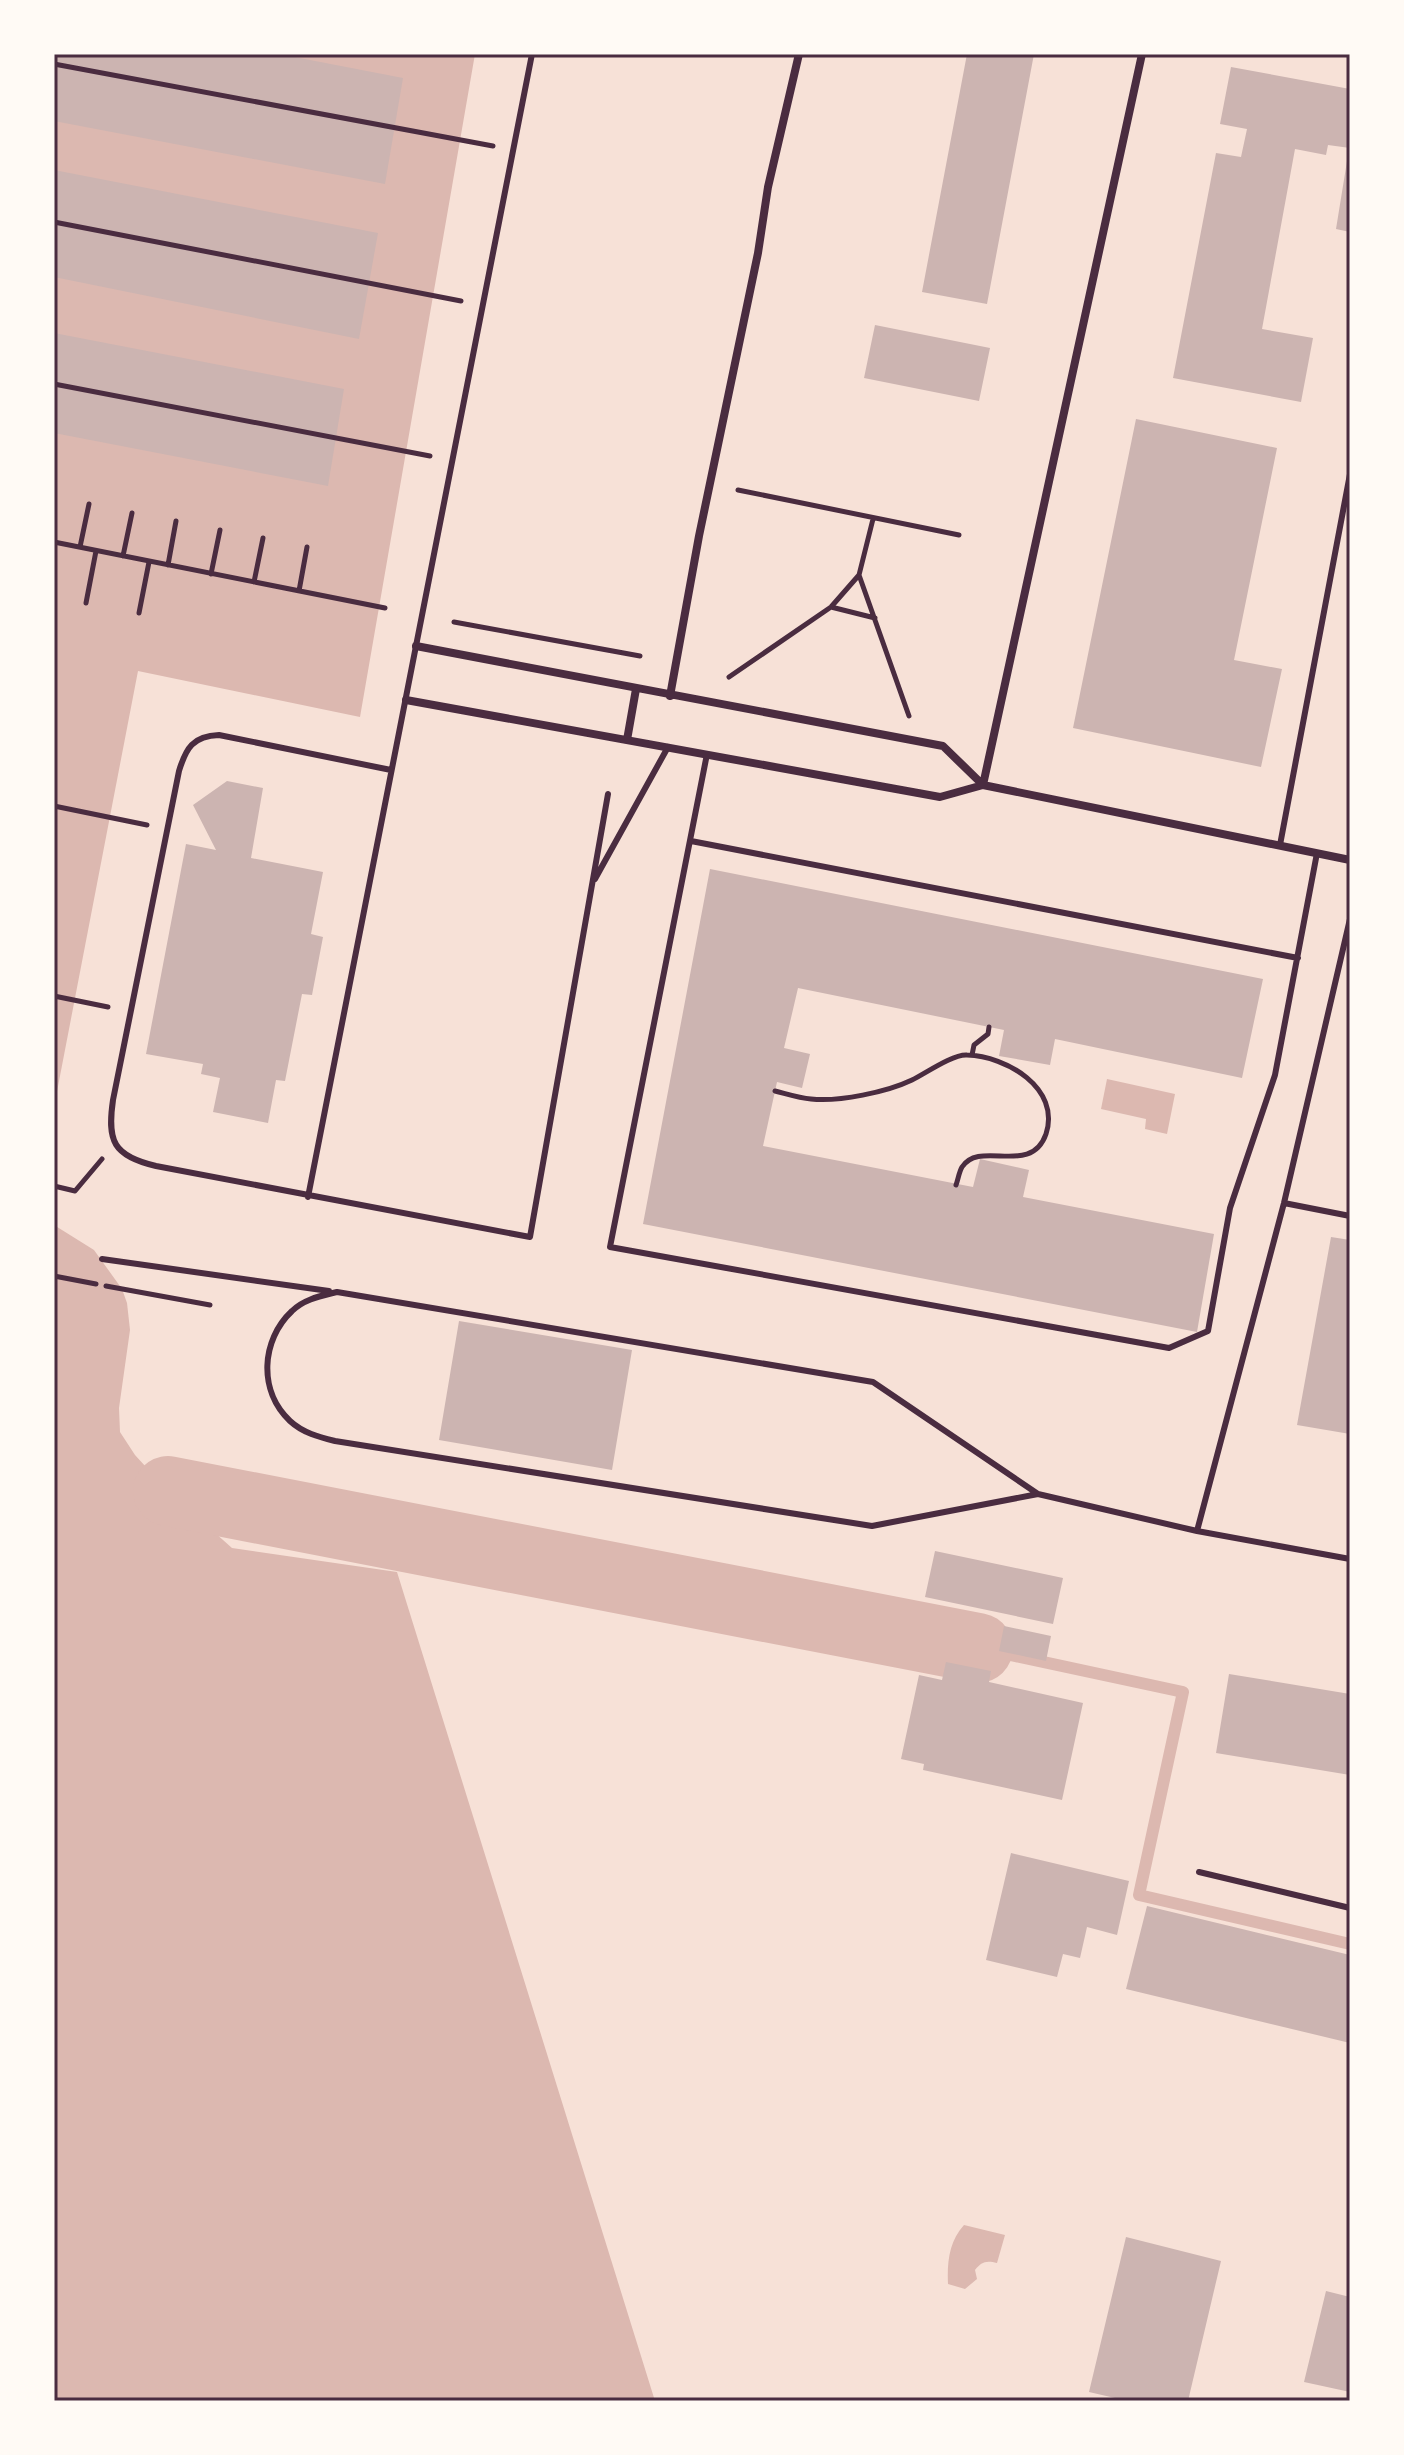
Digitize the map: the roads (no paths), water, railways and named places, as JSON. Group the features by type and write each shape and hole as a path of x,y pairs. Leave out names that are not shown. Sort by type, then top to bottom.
{"street":[{"path":"670,696 699,536 758,253 768,187 799,54"},
{"path":"983,785 1142,54"},
{"path":"416,646 943,746 983,785"},
{"path":"627,740 636,689"},
{"path":"406,700 940,797 983,785 1350,860"}],"lane":[{"path":"308,1197 532,54"},
{"path":"1280,845 1350,474"},
{"path":"391,770 219,735 204,736 191,744 184,754 112,1112 110,1132 123,1153 147,1164 530,1237 608,794"},
{"path":"592,886 668,747"},
{"path":"707,754 610,1247 1169,1348 1208,1331 1230,1208 1275,1075 1317,853"},
{"path":"691,841 1298,958"},
{"path":"1197,1531 1284,1203 1350,919"},
{"path":"1284,1203 1350,1216"},
{"path":"102,1259 337,1292 873,1382 1038,1494 1197,1531 1350,1559"},
{"path":"337,1292 312,1298 292,1311 276,1330 267,1353 267,1378 275,1402 290,1421 311,1435 351,1444 872,1526 1038,1494"},
{"path":"1199,1872 1350,1908"}],"waterway":[{"path":"168,1491 978,1648"},
{"path":"978,1648 1183,1692 1139,1895 1350,1944"}]}
